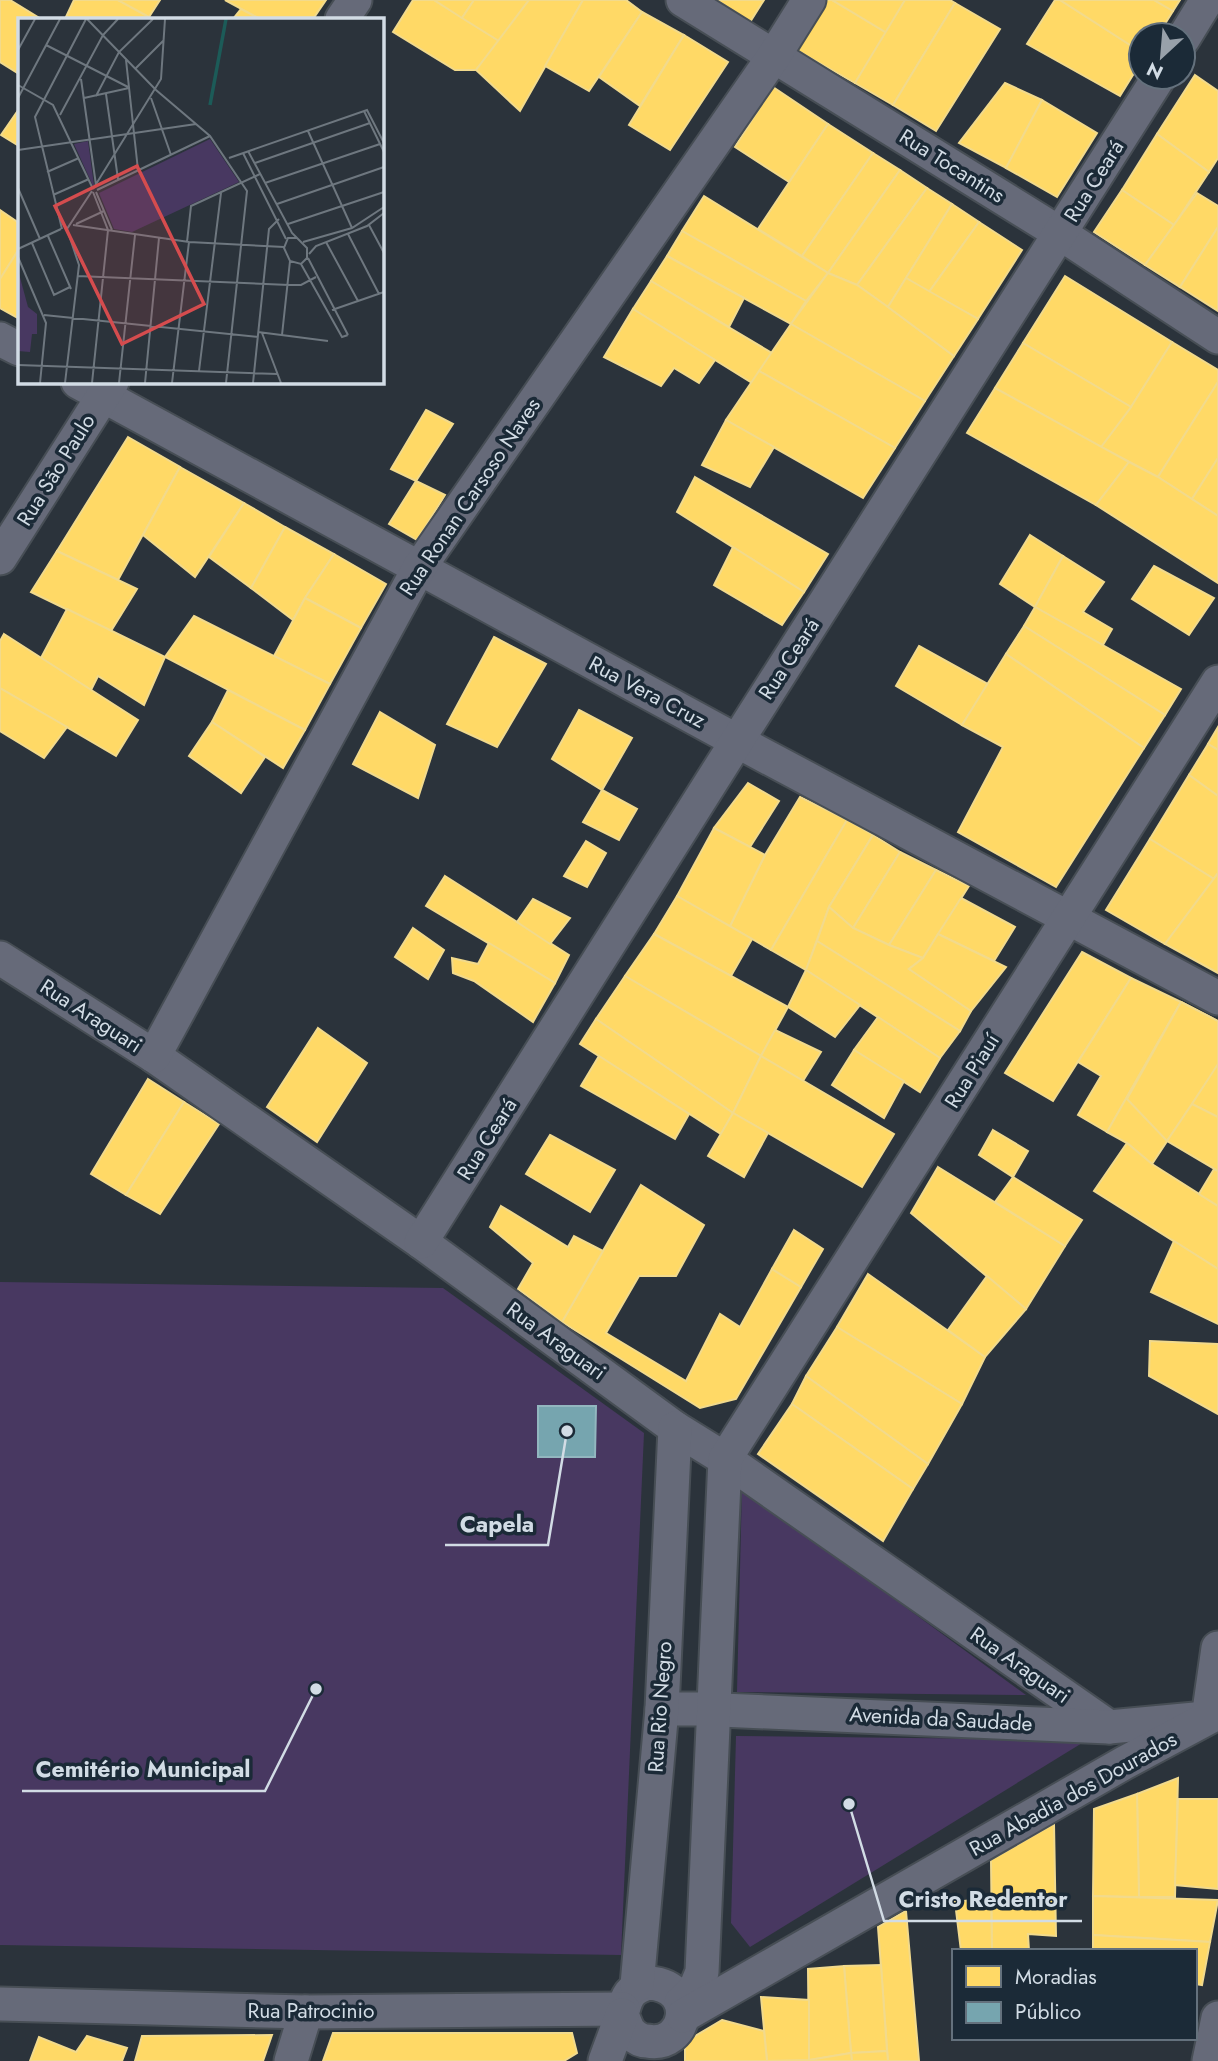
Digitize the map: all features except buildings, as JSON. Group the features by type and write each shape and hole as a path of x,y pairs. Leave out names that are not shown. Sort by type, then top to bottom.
{"street":[{"path":"343,18 355,0"},
{"name":"Rua Tocantins","path":"683,0 1061,234 1218,337"},
{"name":"Rua Ronan Carsoso Naves","path":"154,1056 418,568 774,56 808,0"},
{"path":"1194,21 1207,0"},
{"name":"Rua Ceará","path":"421,1242 1150,91"},
{"path":"0,339 18,348"},
{"name":"Rua Vera Cruz","path":"98,386 418,568 1218,998"},
{"name":"Rua São Paulo","path":"0,558 98,386"},
{"name":"Rua Piauí","path":"725,1459 1218,681"},
{"name":"Rua Araguari","path":"0,958 154,1056 421,1242 675,1427 725,1459 1109,1727"},
{"name":"Rua Rio Negro","path":"605,2061 627,2003 662,1709 675,1427"},
{"path":"671,2032 675,1991 663,1984 650,1983 627,2003 631,2034 643,2041 671,2032 702,1972 725,1459"},
{"path":"1213,1719 1218,1648"},
{"name":"Avenida da Saudade","path":"662,1709 1109,1727 1213,1719"},
{"name":"Rua Abadia dos Dourados","path":"628,2061 671,2032 1112,1770 1213,1719"},
{"name":"Rua Patrocinio","path":"1,2007 306,2012 627,2003"},
{"path":"291,2061 306,2012"},
{"path":"1209,2061 1218,2018"}],"shaded area":[{"path":"0,1282 443,1288 644,1433 621,1955 0,1945"},
{"path":"742,1488 1026,1695 737,1692"},
{"path":"736,1736 1087,1740 750,1947 731,1923"}],"place":[{"name":"Capela","path":"567,1431"},
{"name":"Cemitério Municipal","path":"316,1689"},
{"name":"Cristo Redentor","path":"849,1804"}]}
